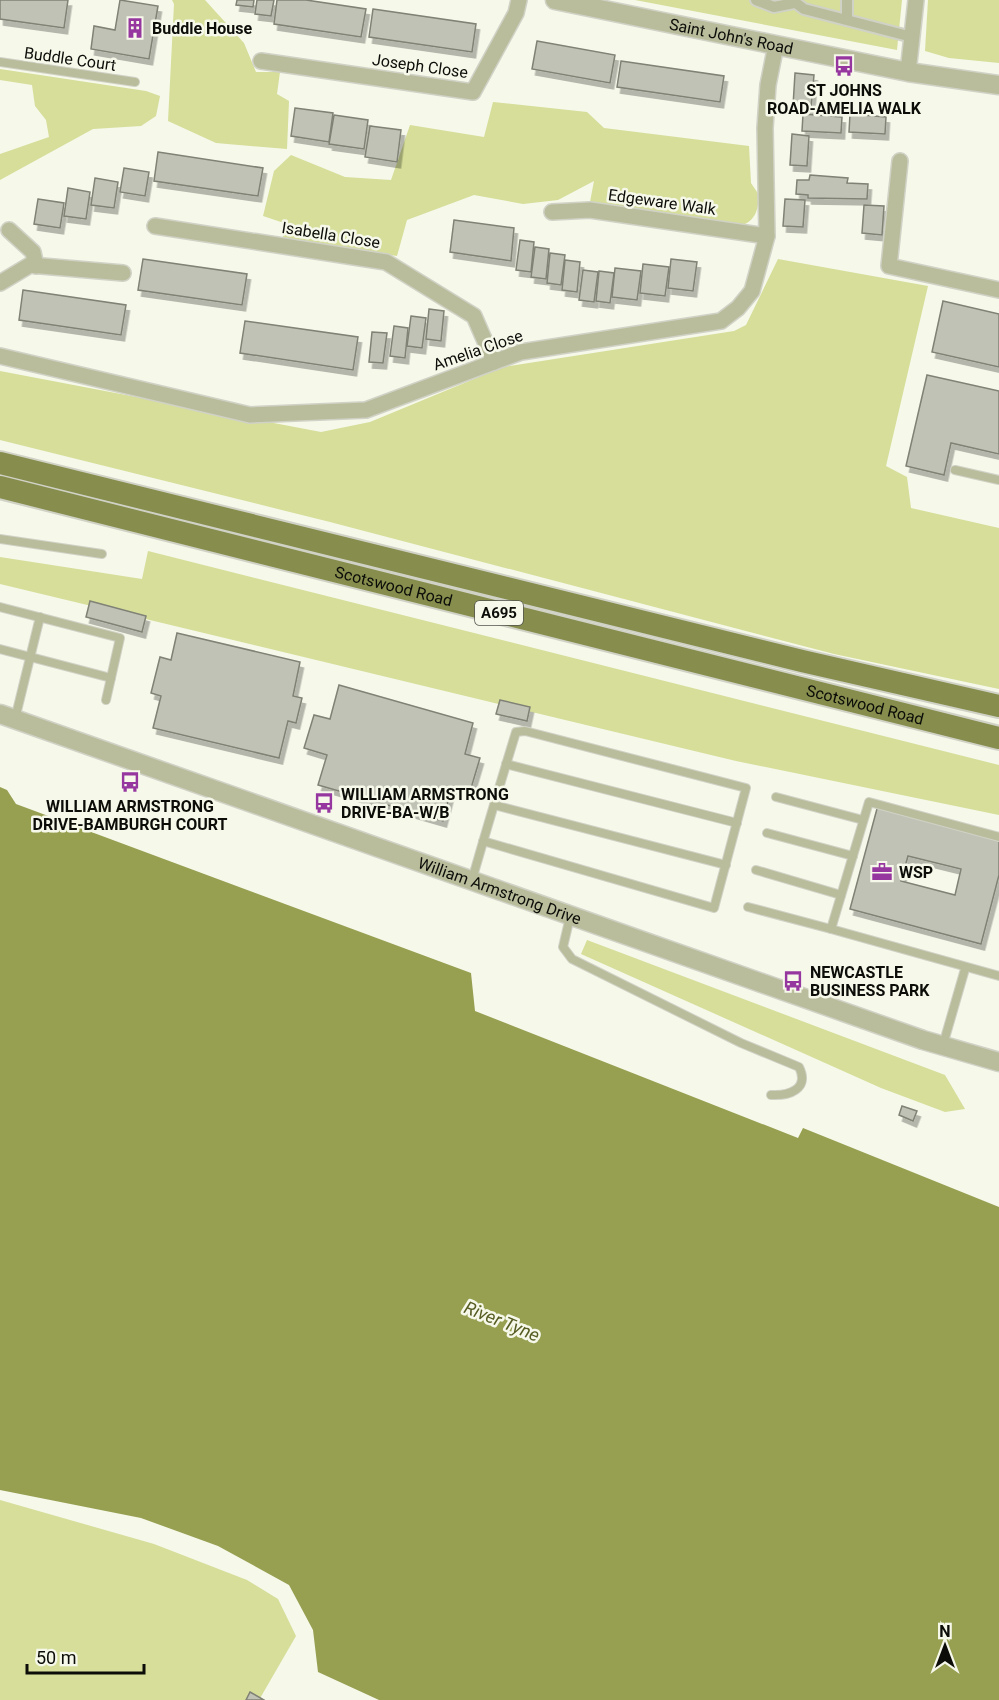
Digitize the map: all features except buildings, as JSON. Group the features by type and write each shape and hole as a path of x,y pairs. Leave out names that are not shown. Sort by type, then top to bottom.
{"main road":[{"name":"Scotswood Road","path":"0,463 802,661 999,706"},
{"name":"Scotswood Road","path":"0,487 999,738"}],"street":[{"name":"Joseph Close","path":"261,61 473,92 516,13 519,0"},
{"name":"Saint John's Road","path":"555,0 908,72 999,85"},
{"path":"756,0 774,7 793,2 804,9 912,37"},
{"path":"847,0 847,19"},
{"path":"908,72 916,0"},
{"name":"Amelia Close","path":"0,356 250,415 366,410 521,352 721,321 738,308 752,291 767,236 765,128 768,85 776,45"},
{"path":"900,161 889,266 999,290"},
{"name":"Edgeware Walk","path":"552,212 590,210 767,236"},
{"name":"Isabella Close","path":"155,226 386,262 474,316 495,362"},
{"path":"9,230 33,252 36,266"},
{"path":"0,283 30,265 123,273"},
{"name":"William Armstrong Drive","path":"7,717 472,880 570,917 942,1046 999,1062"}],"lane":[{"name":"Buddle Court","path":"0,62 135,82"},
{"path":"955,470 999,480"},
{"path":"0,538 102,554"},
{"path":"0,607 120,638 106,700"},
{"path":"7,717 30,658 40,617"},
{"path":"0,649 111,678"},
{"path":"472,880 483,841 516,732 525,731 746,789 714,908 483,841"},
{"path":"506,764 737,824"},
{"path":"776,797 863,820"},
{"path":"831,929 868,802 999,837"},
{"path":"494,805 726,865"},
{"path":"767,833 853,856"},
{"path":"756,870 841,895"},
{"path":"748,907 965,969 999,976"},
{"path":"570,917 563,948 572,959 741,1043 799,1067 802,1073 799,1088 792,1094 771,1095"},
{"path":"942,1046 965,969"}],"shaded area":[{"path":"172,0 205,0 244,43 256,72 280,72 277,94 289,101 287,149 216,143 168,121 174,4"},
{"path":"635,0 902,0 897,50"},
{"path":"928,0 999,0 999,63 949,58 925,51"},
{"path":"0,69 146,91 160,96 156,116 141,126 93,129 0,180 0,154 49,137 46,120 35,106 32,85 0,80"},
{"path":"493,102 587,112 604,128 749,146 751,183 759,195 755,214 750,221 741,226 590,202 594,181 558,200 523,204 474,195 407,220 397,256 283,238 284,223 263,216 274,171 291,155 345,177 391,180 410,125 484,137"},
{"path":"778,259 928,286 886,466 907,477 911,508 999,528 999,689 834,654 330,522 0,440 0,371 321,432 370,422 503,367 734,331 746,325"},
{"path":"148,551 999,765 999,815 736,761 0,584 0,557 142,579"},
{"path":"587,940 945,1075 965,1109 945,1112 881,1088 581,954"},
{"path":"0,1500 154,1544 247,1580 278,1599 296,1636 259,1700 0,1700"}],"water":[{"name":"River Tyne","path":"0,787 7,790 16,804 471,973 475,1011 798,1138 803,1128 999,1207 999,1700 379,1700 318,1672 313,1630 289,1585 218,1546 141,1518 0,1490"}],"place":[{"name":"Buddle House","path":"135,28"},
{"name":"ST JOHNS ROAD-AMELIA WALK","path":"844,66"},
{"name":"WILLIAM ARMSTRONG DRIVE-BAMBURGH COURT","path":"130,782"},
{"name":"WILLIAM ARMSTRONG DRIVE-BA-W/B","path":"324,803"},
{"name":"WSP","path":"882,872"},
{"name":"NEWCASTLE BUSINESS PARK","path":"793,981"}]}
